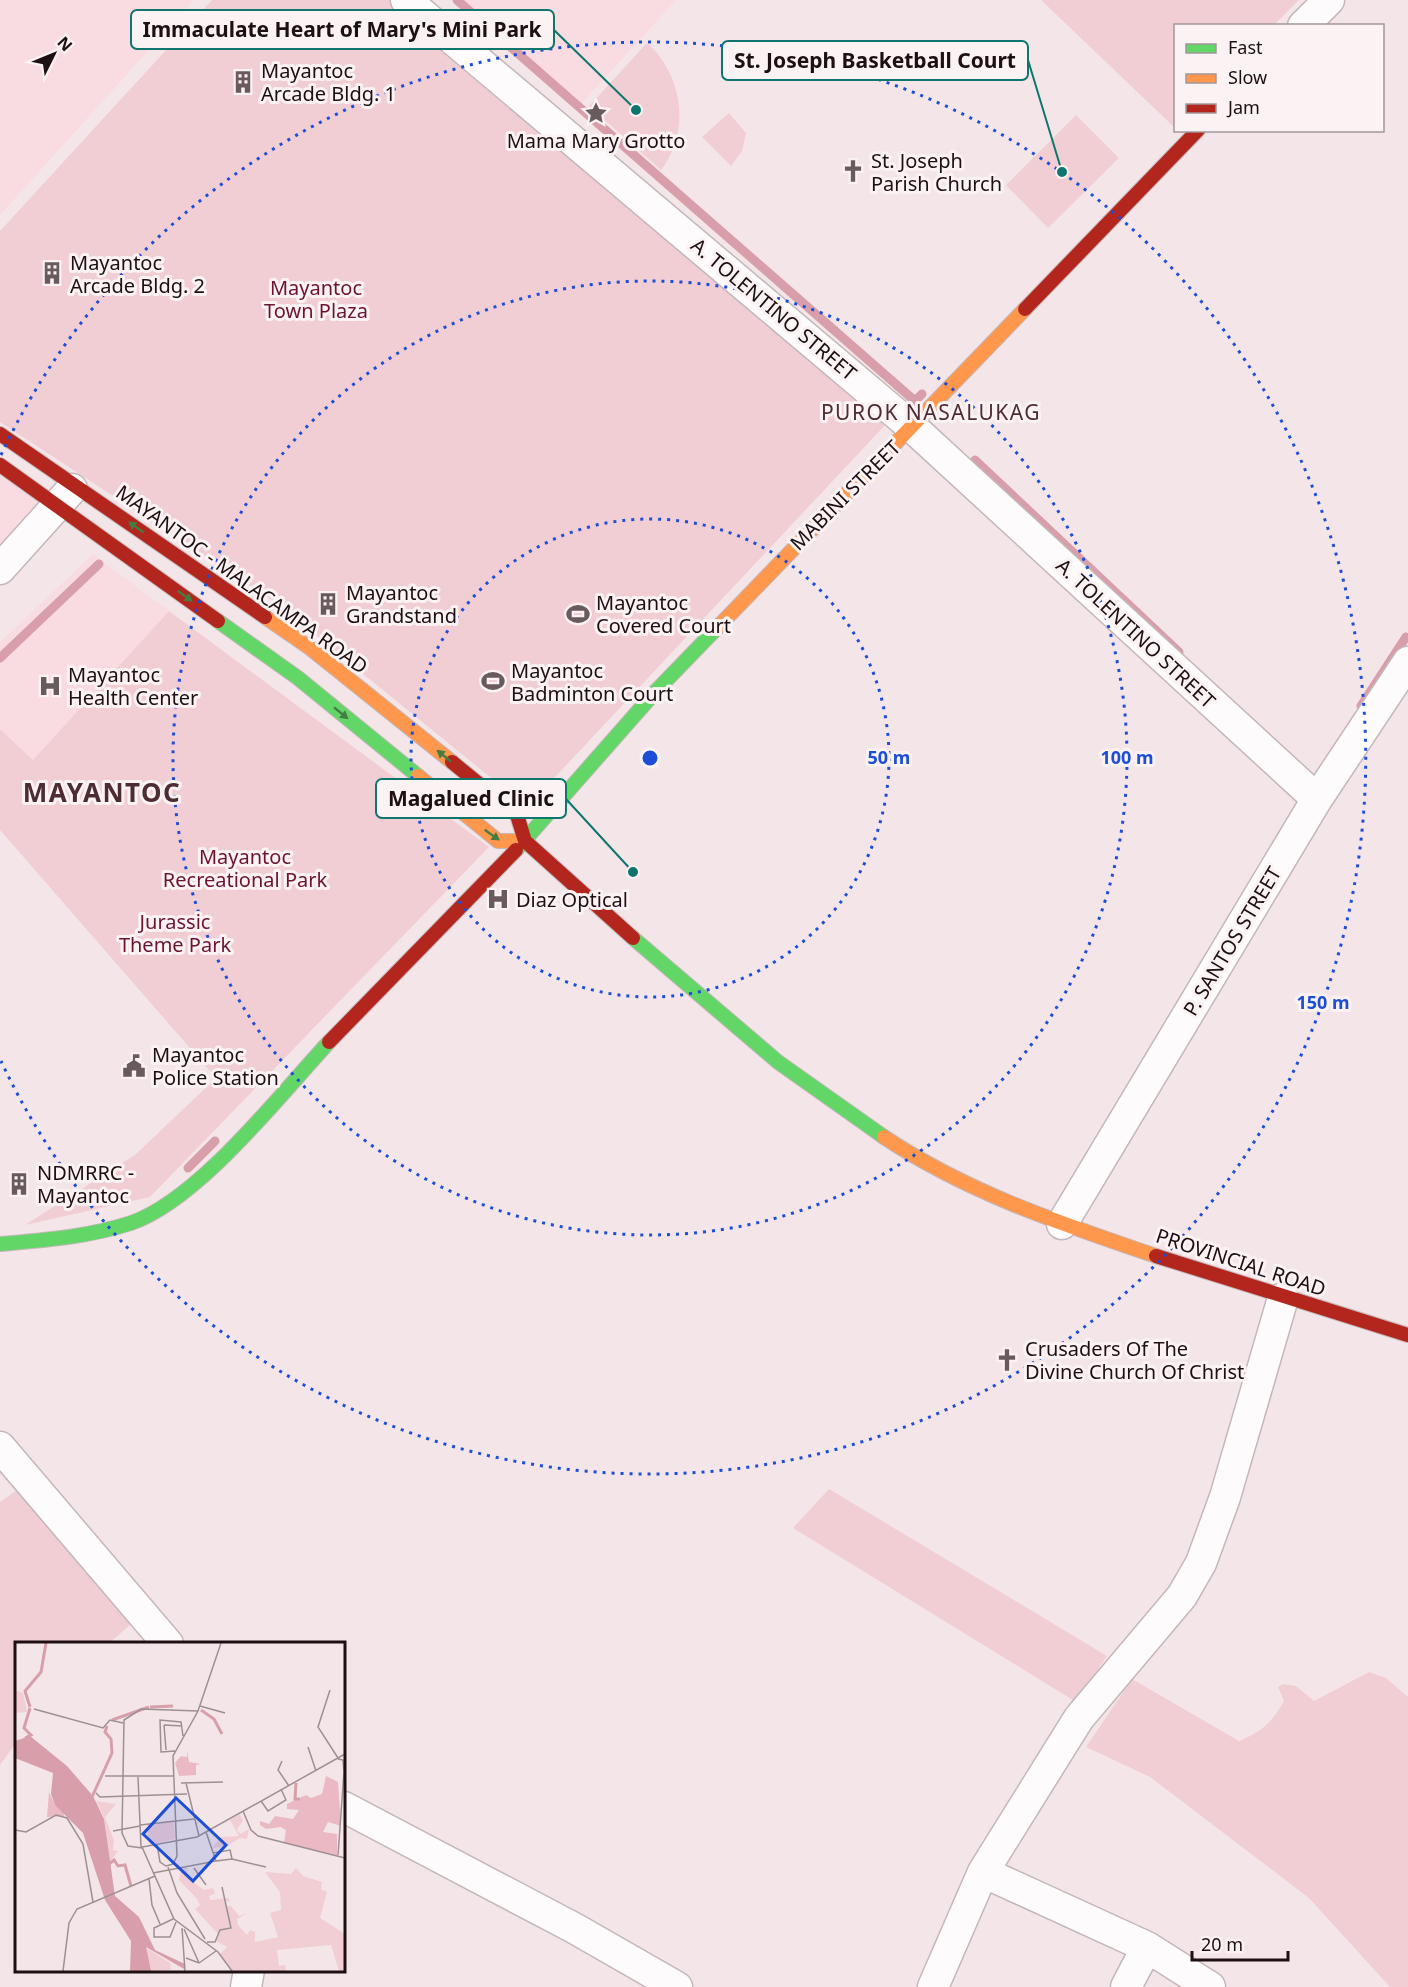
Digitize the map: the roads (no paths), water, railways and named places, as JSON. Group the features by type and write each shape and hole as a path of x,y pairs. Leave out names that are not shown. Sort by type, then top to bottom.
{"main road":[{"name":"MABINI STREET","path":"0,1244 81,1238 133,1222 172,1201 210,1170 394,971 525,841 656,691 1196,132"},
{"name":"MAYANTOC - MALACAMPA ROAD","path":"0,434 68,495 517,815 525,841 679,980 858,1120 947,1175 1062,1224"},
{"name":"MAYANTOC - MALACAMPA ROAD","path":"0,465 68,495 312,669 498,841 525,841"},
{"name":"PROVINCIAL ROAD","path":"1062,1224 1283,1298 1408,1335"}],"street":[{"name":"A. TOLENTINO STREET","path":"406,0 912,427 1317,799"},
{"path":"1305,24 1329,0"},
{"path":"0,569 68,495"},
{"name":"P. SANTOS STREET","path":"1062,1224 1317,799 1408,662"},
{"path":"933,1987 983,1872 1079,1718 1182,1596 1201,1563 1225,1497 1283,1298"},
{"path":"0,1447 166,1642"},
{"path":"345,1808 574,1928 677,1987"},
{"path":"983,1872 1147,1947 1210,1987"},
{"path":"1126,1987 1147,1947"},
{"path":"246,1987 249,1972"}],"waterway":[{"path":"457,0 915,401 922,394"},
{"path":"975,460 1179,652"},
{"path":"0,658 99,564"},
{"path":"1361,706 1406,637"},
{"path":"188,1168 215,1141"}],"place":[{"name":"Mayantoc Arcade Bldg. 1","path":"243,82"},
{"name":"Immaculate Heart of Mary's Mini Park","path":"636,110"},
{"name":"Mama Mary Grotto","path":"596,113"},
{"name":"St. Joseph Parish Church","path":"853,171"},
{"name":"St. Joseph Basketball Court","path":"1062,172"},
{"name":"Mayantoc Arcade Bldg. 2","path":"52,273"},
{"name":"Mayantoc Grandstand","path":"328,604"},
{"name":"Mayantoc Covered Court","path":"578,614"},
{"name":"Mayantoc Badminton Court","path":"493,681"},
{"name":"Mayantoc Health Center","path":"50,686"},
{"name":"Magalued Clinic","path":"633,872"},
{"name":"Diaz Optical","path":"498,899"},
{"name":"Mayantoc Police Station","path":"134,1066"},
{"name":"NDMRRC - Mayantoc","path":"19,1184"},
{"name":"Crusaders Of The Divine Church Of Christ","path":"1007,1360"}],"district":[{"name":"PUROK NASALUKAG","path":"931,412"},
{"name":"MAYANTOC","path":"102,792"}],"park label":[{"name":"Mayantoc Town Plaza","path":"316,298"},
{"name":"Mayantoc Recreational Park","path":"245,868"},
{"name":"Jurassic Theme Park","path":"175,932"}]}
